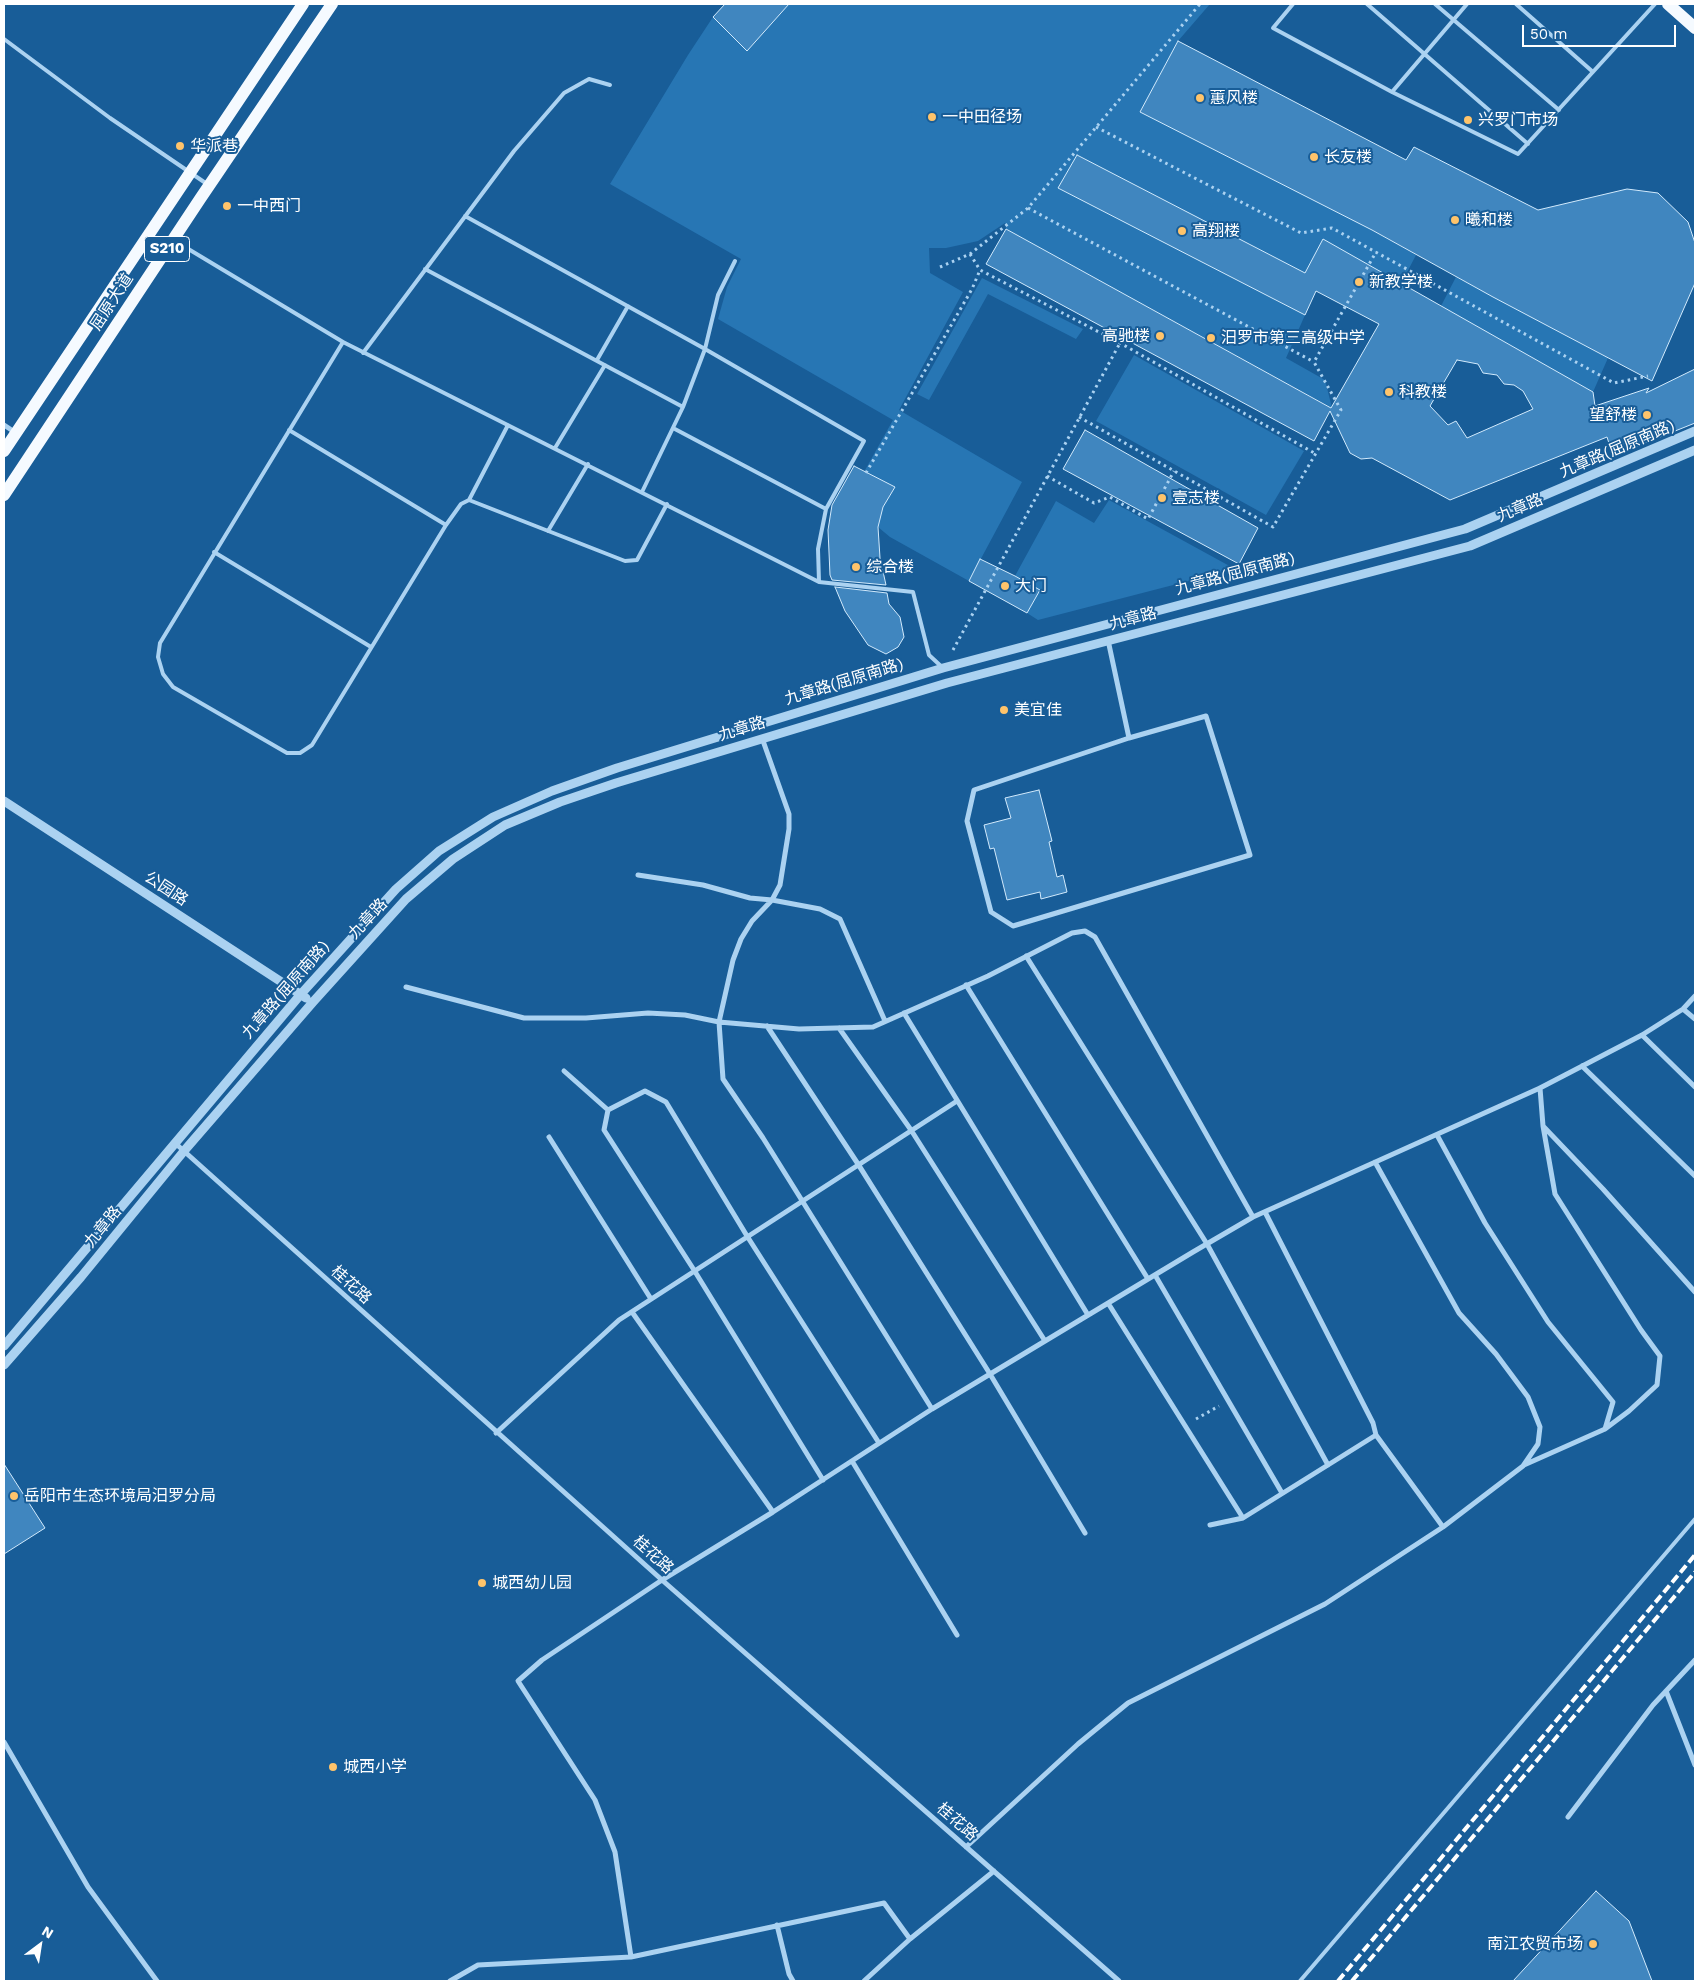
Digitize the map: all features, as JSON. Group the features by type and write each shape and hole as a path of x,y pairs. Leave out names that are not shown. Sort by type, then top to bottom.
{"main road":[{"name":"屈原大道","path":"4,451 303,4"},
{"name":"屈原大道","path":"4,495 209,185 332,4"},
{"path":"1668,4 1695,28"}],"street":[{"path":"4,426 16,433"},
{"name":"九章路(屈原南路)","path":"4,1346 301,994 396,889 439,851 494,818 552,791 617,768 943,668 1465,530 1695,431"},
{"name":"九章路","path":"4,1364 81,1276 184,1151 312,1002 406,899 453,859 505,825 560,802 616,783 947,683 1470,546 1695,450"},
{"path":"1108,640 1130,738"},
{"path":"1206,716 1250,855 1013,926 991,912 967,821 974,790 1130,738 1206,716"},
{"path":"762,738 789,814 789,829 780,885 772,900 761,910 741,939 733,960 720,1022 723,1079 763,1138 932,1409"},
{"name":"公园路","path":"4,801 312,1002"},
{"path":"638,875 703,884 750,898 820,908 840,918 885,1021"},
{"path":"406,987 524,1018 586,1018 648,1013 685,1015 720,1022 799,1029 873,1027 966,985 1072,933 1085,932 1095,937 1253,1217"},
{"path":"1026,956 1207,1244 1328,1465"},
{"path":"966,985 1148,1279"},
{"path":"631,1957 615,1852 595,1800 518,1681 542,1660 662,1580 773,1512 932,1409 1253,1217 1540,1088 1642,1035 1684,1009 1695,996"},
{"path":"1684,1009 1695,1019"},
{"path":"904,1013 1088,1315"},
{"path":"767,1026 858,1164 990,1374 1085,1533"},
{"path":"839,1028 911,1130 1045,1342"},
{"path":"1642,1035 1695,1087"},
{"path":"1582,1066 1695,1176"},
{"path":"564,1071 608,1110"},
{"path":"966,1846 1078,1744 1128,1703 1325,1604 1443,1527 1523,1466 1605,1429 1629,1411 1657,1385 1660,1356 1641,1330 1555,1194 1543,1126 1540,1088"},
{"path":"608,1110 645,1091 666,1102 747,1236 879,1443"},
{"path":"496,1433 619,1320 957,1101"},
{"path":"608,1110 604,1130 694,1270 823,1480"},
{"path":"1543,1126 1603,1189 1695,1292"},
{"path":"1437,1135 1485,1223 1548,1322 1613,1402 1605,1429"},
{"path":"549,1137 651,1299"},
{"name":"桂花路","path":"174,1143 496,1433 1120,1981"},
{"path":"1375,1162 1459,1314 1496,1354 1528,1397 1540,1427 1538,1444 1523,1466"},
{"path":"1265,1212 1373,1423 1376,1435 1443,1527"},
{"path":"1155,1275 1282,1494"},
{"path":"1108,1304 1242,1518"},
{"path":"632,1312 773,1512"},
{"path":"1210,1526 1242,1518 1376,1435"},
{"path":"852,1461 957,1635"},
{"path":"1568,1817 1653,1705 1695,1660"},
{"path":"1666,1691 1695,1765"},
{"path":"4,1742 88,1887 157,1981"},
{"path":"864,1981 910,1939 994,1870"},
{"path":"450,1981 478,1965 631,1957 884,1903 910,1939"},
{"path":"776,1925 789,1974 794,1981"}],"lane":[{"path":"1293,4 1274,28 1392,92 1518,154 1655,4"},
{"path":"1367,4 1426,53 1528,144"},
{"path":"1434,4 1559,110"},
{"path":"1392,92 1466,4"},
{"path":"1516,4 1593,72"},
{"path":"4,38 110,118 209,185"},
{"path":"363,353 514,150 564,93 589,79 610,85"},
{"path":"465,216 705,348 864,441 826,509 818,549 819,582"},
{"path":"173,240 363,353 668,504 819,582 913,592 929,656 943,668"},
{"path":"642,492 683,407 705,348 718,295 735,261"},
{"path":"425,269 683,407"},
{"path":"597,360 628,306"},
{"path":"343,342 160,643 158,657 163,674 173,688 287,754 300,753 312,745 446,525 461,504 469,500 508,425"},
{"path":"555,448 605,365"},
{"path":"673,428 826,509"},
{"path":"289,430 446,525"},
{"path":"548,530 588,464"},
{"path":"469,500 625,561 638,560 668,504"},
{"path":"214,552 372,647"},
{"path":"1300,1981 1695,1519"}],"path":[{"path":"940,267 970,254 1028,208 1200,4"},
{"path":"1096,127 1302,233 1332,228 1614,383 1648,376"},
{"path":"1028,208 1314,362 1341,410 1273,527 1079,417"},
{"path":"1314,362 1376,252"},
{"path":"970,254 980,270 1120,343 1316,454"},
{"path":"866,473 972,289 980,270"},
{"path":"943,668 1120,343"},
{"path":"1048,476 1094,503 1110,497 1148,519 1174,471"},
{"path":"1185,1426 1228,1400"}],"shaded area":[{"path":"725,4 1210,4 1178,41 1141,112 1372,230 1416,255 1401,284 1305,273 1077,155 1059,188 1305,315 1286,358 1325,380 1332,408 1006,229 1005,223 978,241 946,248 929,248 930,273 963,292 899,410 1022,482 969,581 890,537 878,527 864,472 893,420 718,319 727,287 741,259 610,184 688,55 713,17"},
{"path":"1456,277 1608,358 1593,392 1441,306"},
{"path":"982,278 1083,329 1076,339 988,294 929,400 917,394"},
{"path":"1134,355 1304,451 1266,515 1096,421"},
{"path":"1109,500 1235,569 1038,620 1027,613 1040,590 1015,576 1056,501 1094,523"}],"building":[{"path":"725,4 789,4 747,51 713,17"},
{"path":"1178,41 1406,160 1414,147 1538,210 1627,189 1658,193 1688,222 1695,243 1695,283 1652,381 1493,297 1372,230 1140,112"},
{"path":"1077,155 1305,273 1323,239 1593,392 1595,406 1649,388 1646,393 1695,369 1695,423 1613,456 1607,437 1450,500 1372,458 1361,459 1350,453 1330,411 1314,441 986,264 1006,229 1331,408 1379,324 1316,291 1305,315 1058,188","holes":["1457,360 1478,364 1483,373 1497,375 1504,384 1514,385 1523,391 1533,409 1467,438 1456,421 1448,425 1430,406"]},
{"name":"壹志楼","path":"1085,430 1258,528 1239,564 1063,469"},
{"name":"综合楼","path":"854,466 895,487 883,507 878,527 880,558 886,585 832,580 830,575 828,530 832,505"},
{"name":"大门","path":"980,559 1040,590 1027,613 969,581"},
{"path":"835,587 887,593 889,604 900,617 904,637 898,647 886,654 868,645 845,611"},
{"path":"1039,790 1052,841 1049,842 1057,877 1063,875 1067,892 1041,899 1040,892 1007,900 994,848 990,849 984,825 1011,818 1005,798"},
{"name":"岳阳市生态环境局汨罗分局","path":"4,1464 45,1528 4,1554"},
{"name":"南江农贸市场","path":"1596,1891 1629,1921 1652,1981 1513,1981"}],"railway":[{"path":"1338,1981 1695,1555"},
{"path":"1352,1981 1695,1572"}],"place":[{"name":"蕙风楼","path":"1200,98"},
{"name":"一中田径场","path":"932,117"},
{"name":"兴罗门市场","path":"1468,120"},
{"name":"华派巷","path":"180,146"},
{"name":"长友楼","path":"1314,157"},
{"name":"一中西门","path":"227,206"},
{"name":"曦和楼","path":"1455,220"},
{"name":"高翔楼","path":"1182,231"},
{"name":"新教学楼","path":"1359,282"},
{"name":"高驰楼","path":"1160,336"},
{"name":"汨罗市第三高级中学","path":"1211,338"},
{"name":"科教楼","path":"1389,392"},
{"name":"望舒楼","path":"1647,415"},
{"name":"壹志楼","path":"1162,498"},
{"name":"综合楼","path":"856,567"},
{"name":"大门","path":"1005,586"},
{"name":"美宜佳","path":"1004,710"},
{"name":"岳阳市生态环境局汨罗分局","path":"14,1496"},
{"name":"城西幼儿园","path":"482,1583"},
{"name":"城西小学","path":"333,1767"},
{"name":"南江农贸市场","path":"1593,1944"}]}
